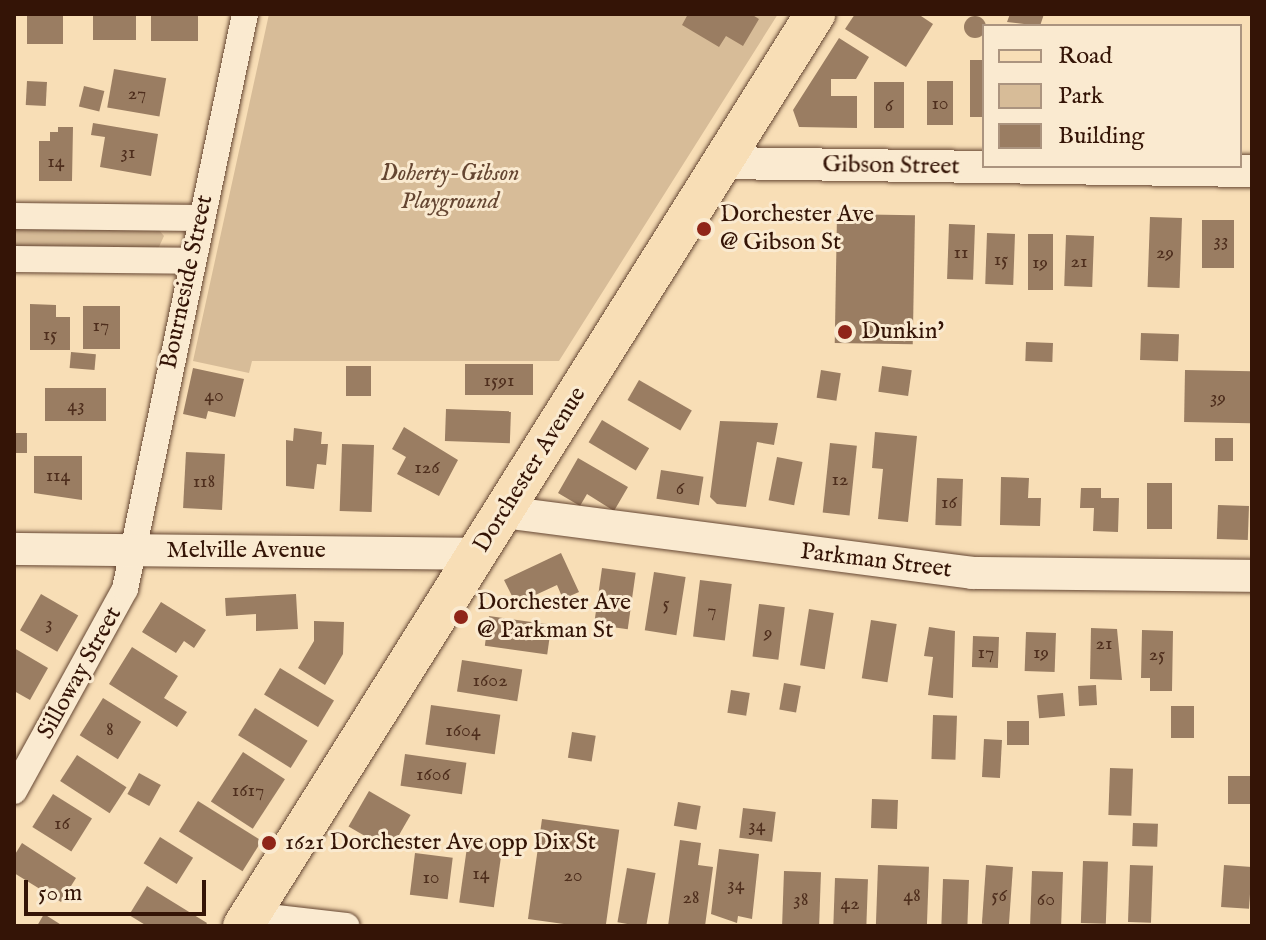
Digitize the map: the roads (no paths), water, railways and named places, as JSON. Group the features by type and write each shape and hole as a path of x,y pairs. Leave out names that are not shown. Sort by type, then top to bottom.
{"main road":[{"name":"Dorchester Avenue","path":"246,920 815,14"}],"street":[{"name":"Bourneside Street","path":"129,550 245,14"},
{"name":"Gibson Street","path":"723,163 982,167"},
{"name":"Gibson Street","path":"1054,168 1252,171"},
{"path":"14,216 201,218"},
{"path":"14,259 192,261"},
{"name":"Parkman Street","path":"503,512 972,573 1252,576"},
{"name":"Melville Avenue","path":"14,549 477,554"},
{"name":"Silloway Street","path":"14,791 118,608 129,550"},
{"path":"246,920 346,926"}],"place":[{"name":"Dorchester Ave @ Gibson St","path":"704,229"},
{"name":"Dunkin'","path":"845,332"},
{"name":"Dorchester Ave @ Parkman St","path":"461,617"},
{"name":"1621 Dorchester Ave opp Dix St","path":"269,843"}],"park label":[{"name":"Doherty-Gibson Playground","path":"450,188"}]}
